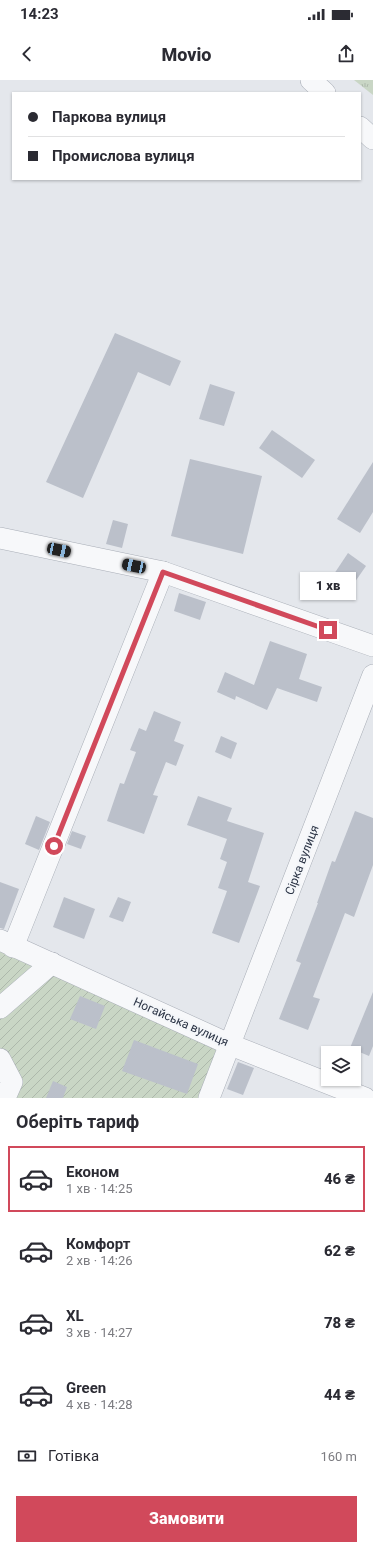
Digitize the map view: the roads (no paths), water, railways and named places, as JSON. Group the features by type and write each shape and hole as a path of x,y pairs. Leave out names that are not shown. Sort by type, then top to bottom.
{"street":[{"path":"311,80 324,92"},
{"path":"361,128 373,139"},
{"path":"0,538 163,572 373,646"},
{"path":"7,943 163,572"},
{"name":"Сірка вулиця","path":"209,1098 231,1045 373,675"},
{"name":"Ногайська вулиця","path":"7,943 231,1045 365,1098"},
{"path":"0,1008 52,963"},
{"path":"0,1059 9,1090"}]}
